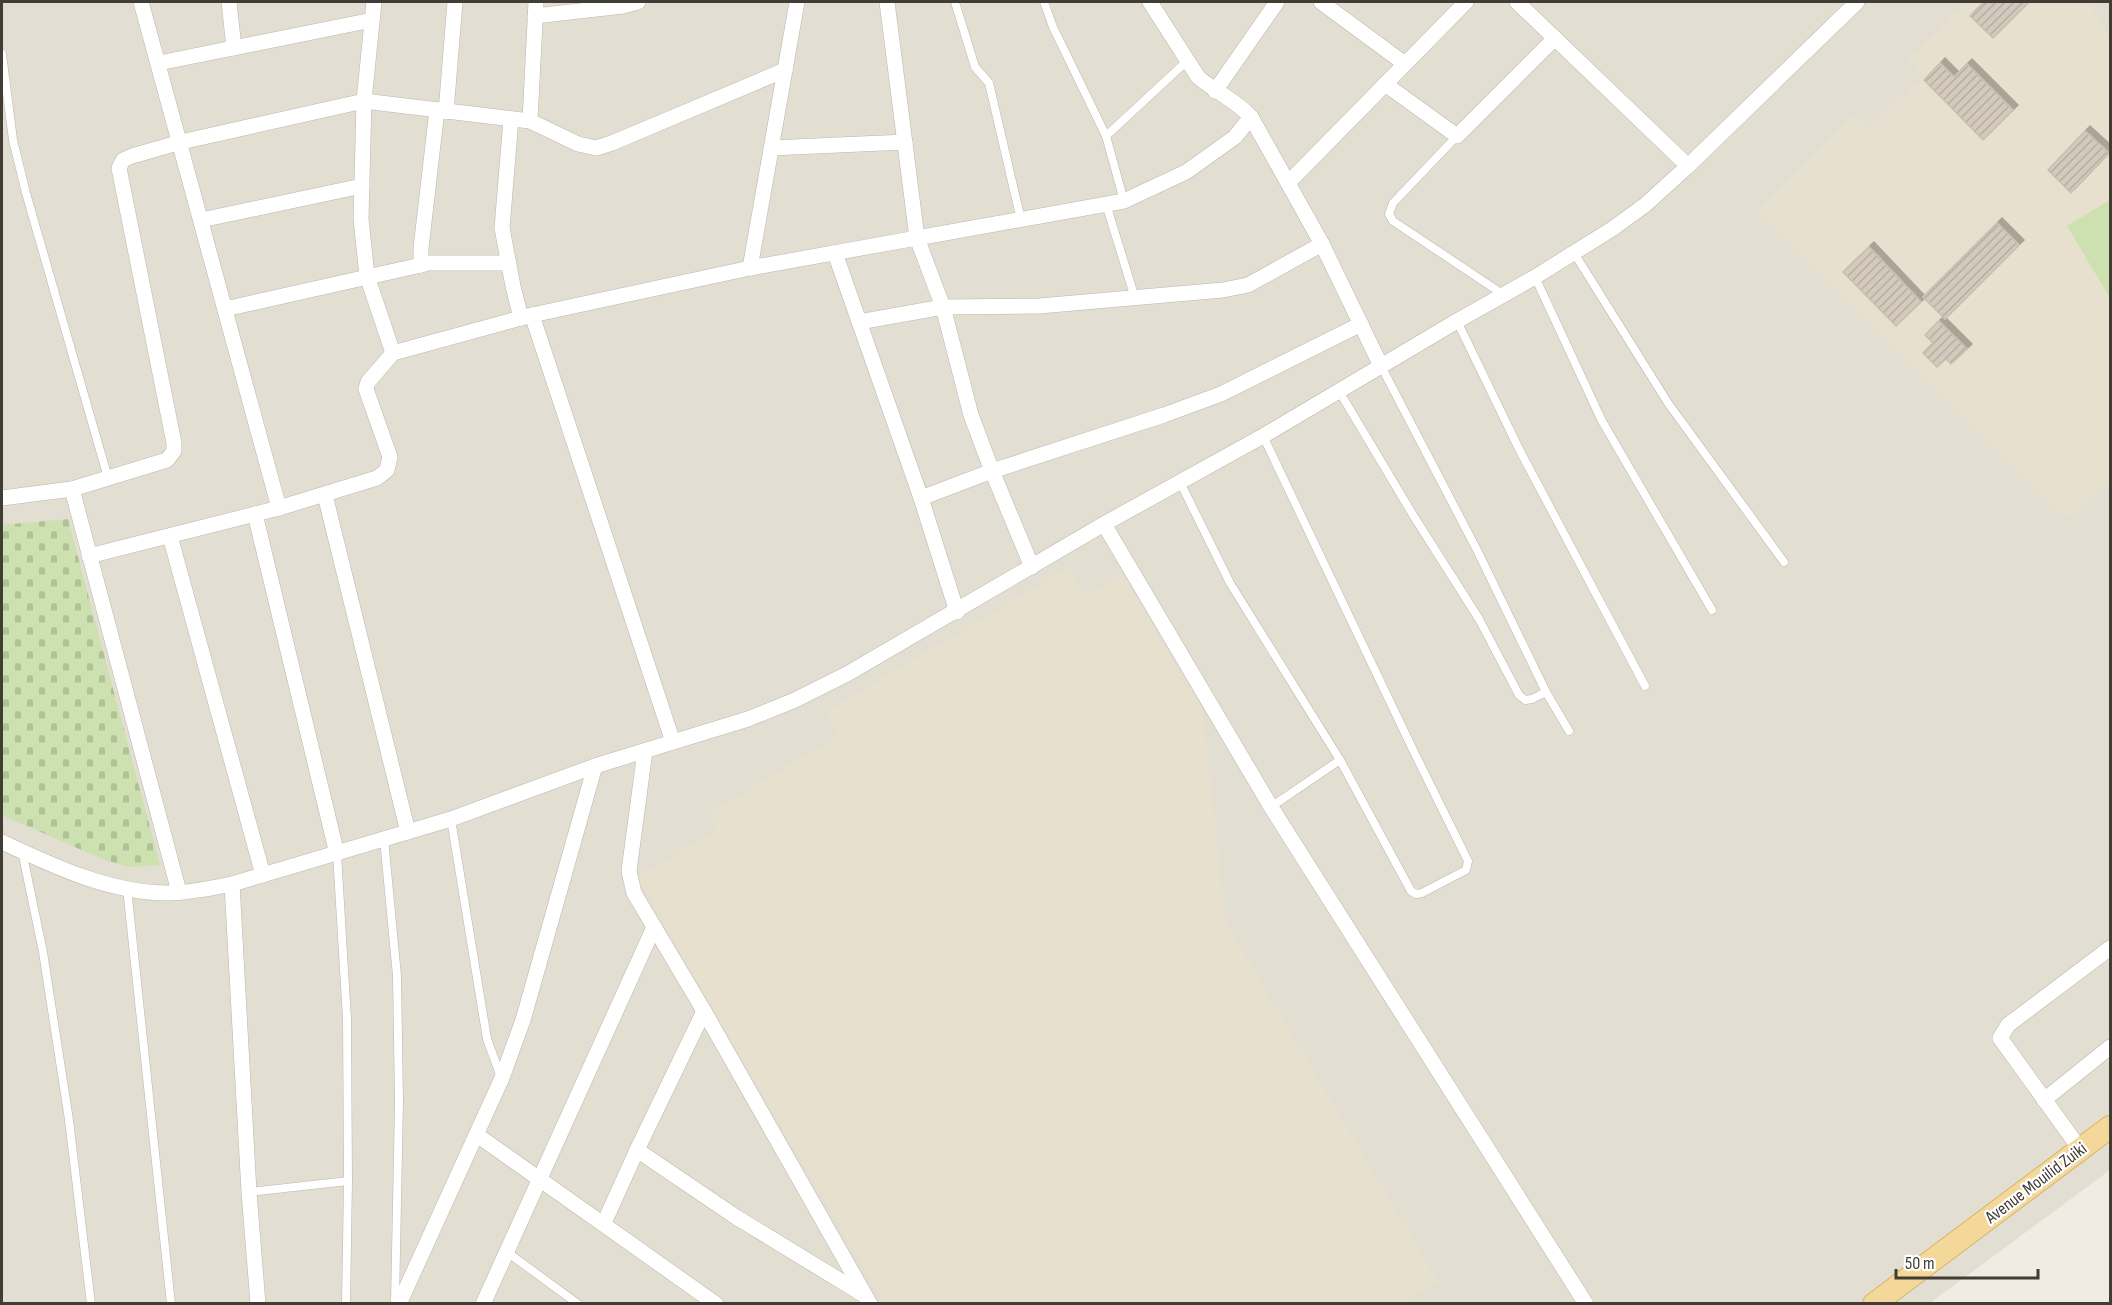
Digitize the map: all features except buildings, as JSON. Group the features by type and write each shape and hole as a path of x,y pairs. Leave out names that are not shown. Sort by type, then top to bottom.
{"main road":[{"name":"Avenue Mouilid Zuiki","path":"1874,1304 2110,1127"}],"street":[{"path":"141,2 279,508"},
{"path":"229,2 234,48"},
{"path":"374,2 364,101 361,219 367,276 393,353"},
{"path":"421,265 421,248 442,111 455,2"},
{"path":"530,120 535,9 623,6 638,2"},
{"path":"750,268 797,2"},
{"path":"888,2 917,238 943,307 971,415 1032,567"},
{"path":"1150,2 1198,77 1215,91 1243,107 1251,117 1322,244 1381,366"},
{"path":"1215,91 1277,2"},
{"path":"1321,2 1405,64"},
{"path":"1288,183 1466,2"},
{"path":"1517,2 1688,166"},
{"path":"2,842 84,876 127,888 167,893 196,891 232,884 451,819 595,766 748,719 795,700 847,674 957,612 1104,524 1263,436 1574,253 1645,205 1688,166 1847,5"},
{"path":"159,63 372,20"},
{"path":"1385,84 1457,136 1555,39"},
{"path":"2,498 72,489 167,460 174,450 119,168 123,160 181,142 364,101 530,120 578,144 596,148 785,70"},
{"path":"89,556 279,508 377,478 387,470 390,457 366,389 368,382 393,353 526,316 750,268 1124,201 1186,172 1235,137 1251,117"},
{"path":"511,119 502,228 509,263 673,742"},
{"path":"771,148 905,142"},
{"path":"201,220 362,186"},
{"path":"859,322 943,307 1039,306 1223,290 1248,285 1322,244"},
{"path":"835,253 921,498 957,612"},
{"path":"225,309 428,263 509,263"},
{"path":"921,498 992,471 1221,394 1361,324"},
{"path":"72,489 179,892"},
{"path":"325,495 408,832"},
{"path":"255,514 337,854"},
{"path":"1104,524 1270,807 1586,1304"},
{"path":"170,536 263,875"},
{"path":"645,751 629,871 634,893 704,1011 868,1300"},
{"path":"397,1304 502,1078 523,1020 595,766"},
{"path":"232,884 249,1192 258,1304"},
{"path":"483,1304 654,927"},
{"path":"2080,1149 2000,1038 2008,1025 2110,948"},
{"path":"604,1223 704,1011"},
{"path":"2044,1100 2110,1047"},
{"path":"477,1135 716,1304"},
{"path":"637,1150 736,1217 868,1300"}],"lane":[{"path":"955,2 975,67 988,83 1021,220"},
{"path":"1044,2 1053,27 1106,136 1124,201"},
{"path":"2,54 13,140 26,194 108,478"},
{"path":"1106,136 1187,61"},
{"path":"1457,136 1393,203 1389,214 1393,221 1504,295"},
{"path":"1106,204 1135,298"},
{"path":"1574,253 1668,403 1784,562"},
{"path":"1535,277 1602,421 1712,610"},
{"path":"1457,321 1520,451 1645,686"},
{"path":"1381,366 1478,552 1546,692 1569,731"},
{"path":"1339,391 1413,515 1479,619 1519,695 1525,700 1546,692"},
{"path":"1180,482 1230,583 1340,760 1411,891 1416,894 1422,892 1466,870 1468,861 1414,754 1263,436"},
{"path":"1270,807 1340,760"},
{"path":"451,819 488,1039 502,1078"},
{"path":"384,839 398,976 397,1304"},
{"path":"22,851 43,952 69,1120 91,1304"},
{"path":"337,854 347,1019 346,1304"},
{"path":"127,888 171,1304"},
{"path":"249,1192 348,1181"},
{"path":"507,1252 578,1304"}],"shaded area":[{"path":"2,2 2110,2 2110,1170 1930,1303 2,1304"},
{"path":"1966,2 2088,2 2110,39 2110,481 2065,519 1758,210 1853,115 1868,130 1923,76 1908,59"},
{"path":"1068,568 1086,597 1122,574 1203,712 1226,923 1438,1282 1401,1304 884,1303 637,878 716,830 708,814 838,736 825,713"}],"green space":[{"path":"2110,200 2110,298 2067,226"},
{"path":"68,519 160,865 128,867 102,859 2,815 2,525"}]}
